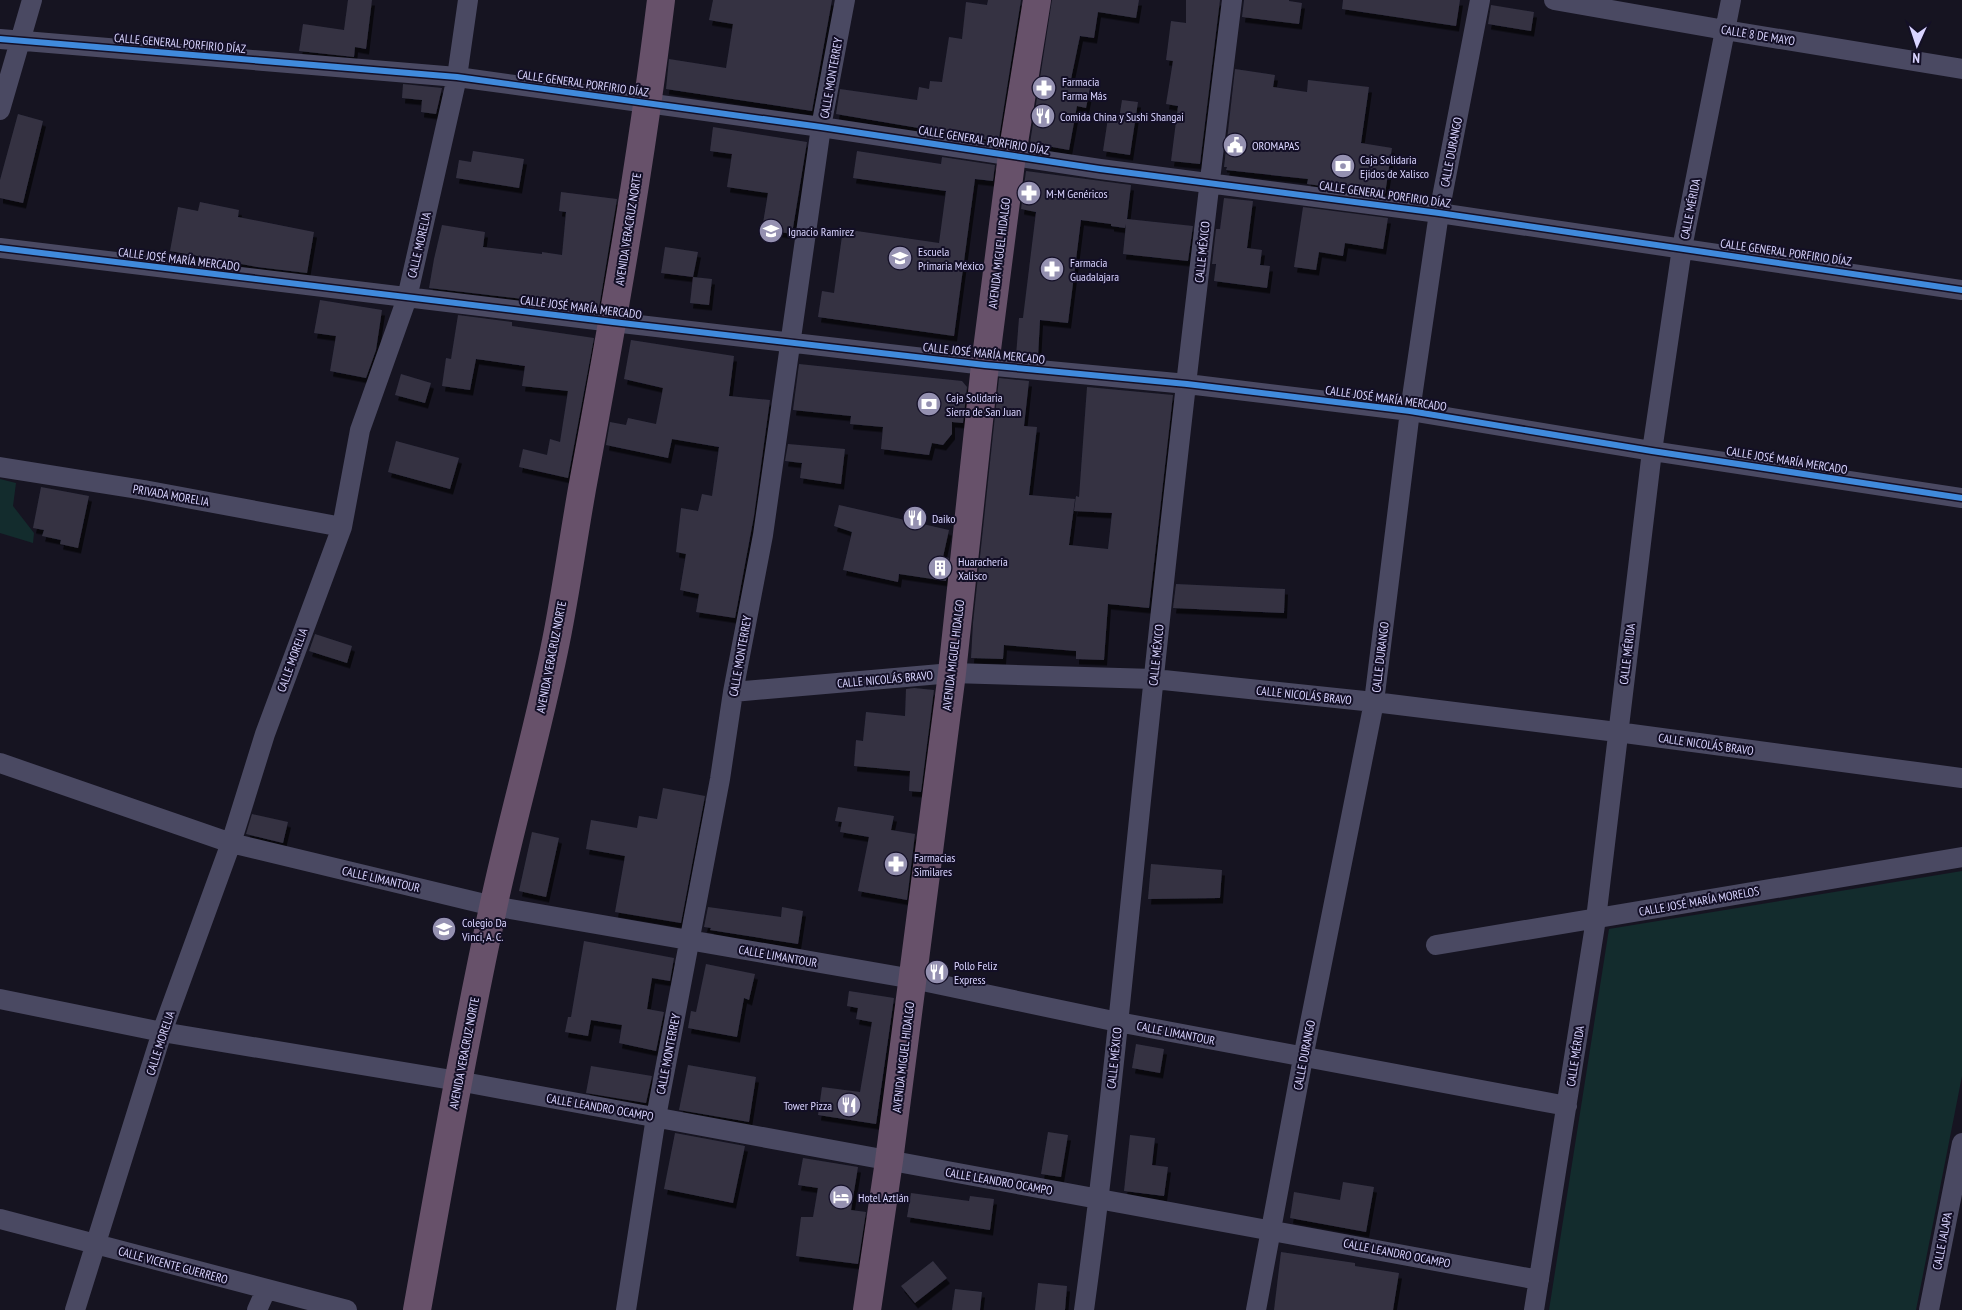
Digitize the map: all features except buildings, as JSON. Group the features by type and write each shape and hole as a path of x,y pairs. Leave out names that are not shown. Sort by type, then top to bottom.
{"highway":[{"name":"AVENIDA VERACRUZ NORTE","path":"417,1310 458,1081 493,906 556,639 572,540 613,322 649,103 661,0"},
{"name":"AVENIDA MIGUEL HIDALGO","path":"867,1310 889,1162 952,673 985,365 1012,155 1038,0"}],"street":[{"path":"0,110 32,0"},
{"name":"CALLE MORELIA","path":"75,1310 97,1245 162,1032 231,843 265,734 342,527 360,430 407,298 457,77 468,0"},
{"name":"CALLE MONTERREY","path":"626,1310 656,1117 720,779 733,692 762,535 822,127 845,0"},
{"name":"CALLE MÉXICO","path":"1084,1310 1100,1199 1154,679 1232,0"},
{"name":"CALLE DURANGO","path":"1256,1310 1303,1058 1374,702 1410,411 1439,213 1480,0"},
{"name":"CALLE 8 DE MAYO","path":"1554,0 1962,69"},
{"name":"CALLE MÉRIDA","path":"1534,1310 1596,919 1652,451 1682,248 1731,0"},
{"name":"CALLE GENERAL PORFIRIO DÍAZ","path":"0,39 457,77 822,127 1100,169 1439,213 1962,290"},
{"name":"CALLE JOSÉ MARÍA MERCADO","path":"0,248 613,322 985,365 1187,384 1410,411 1652,451 1962,498"},
{"name":"PRIVADA MORELIA","path":"0,466 144,490 342,527"},
{"name":"CALLE NICOLÁS BRAVO","path":"733,692 952,673 1154,679 1374,702 1962,778"},
{"name":"CALLE LIMANTOUR","path":"0,763 231,843 493,906 913,979 1303,1058 1567,1106"},
{"name":"CALLE JOSÉ MARÍA MORELOS","path":"1436,944 1962,857"},
{"name":"CALLE LEANDRO OCAMPO","path":"0,999 162,1032 458,1081 889,1162 1539,1280"},
{"name":"CALLE JALAPA","path":"1929,1310 1962,1143"},
{"name":"CALLE VICENTE GUERRERO","path":"0,1219 346,1310"},
{"path":"257,1310 266,1290"}],"green space":[{"path":"0,479 16,483 13,506 34,533 33,543 0,533"},
{"path":"1962,871 1962,1076 1916,1310 1549,1310 1609,929"}],"cycle path":[{"path":"0,39 457,77 821,127 1100,169 1439,213 1962,290"},
{"path":"0,248 613,322 985,365 1187,384 1410,411 1652,451 1962,498"}],"place":[{"name":"Farmacia Farma Más","path":"1044,88"},
{"name":"Comida China y Sushi Shangai","path":"1043,116"},
{"name":"OROMAPAS","path":"1235,145"},
{"name":"Caja Solidaria Ejidos de Xalisco","path":"1343,166"},
{"name":"M-M Genéricos","path":"1029,193"},
{"name":"Ignacio Ramirez","path":"771,231"},
{"name":"Escuela Primaria México","path":"900,258"},
{"name":"Farmacia Guadalajara","path":"1052,269"},
{"name":"Caja Solidaria Sierra de San Juan","path":"929,404"},
{"name":"Daiko","path":"915,518"},
{"name":"Huarachería Xalisco","path":"940,568"},
{"name":"Farmacias Similares","path":"896,864"},
{"name":"Colegio Da Vinci, A. C.","path":"444,929"},
{"name":"Pollo Feliz Express","path":"937,972"},
{"name":"Tower Pizza","path":"849,1105"},
{"name":"Hotel Aztlán","path":"841,1197"}]}
